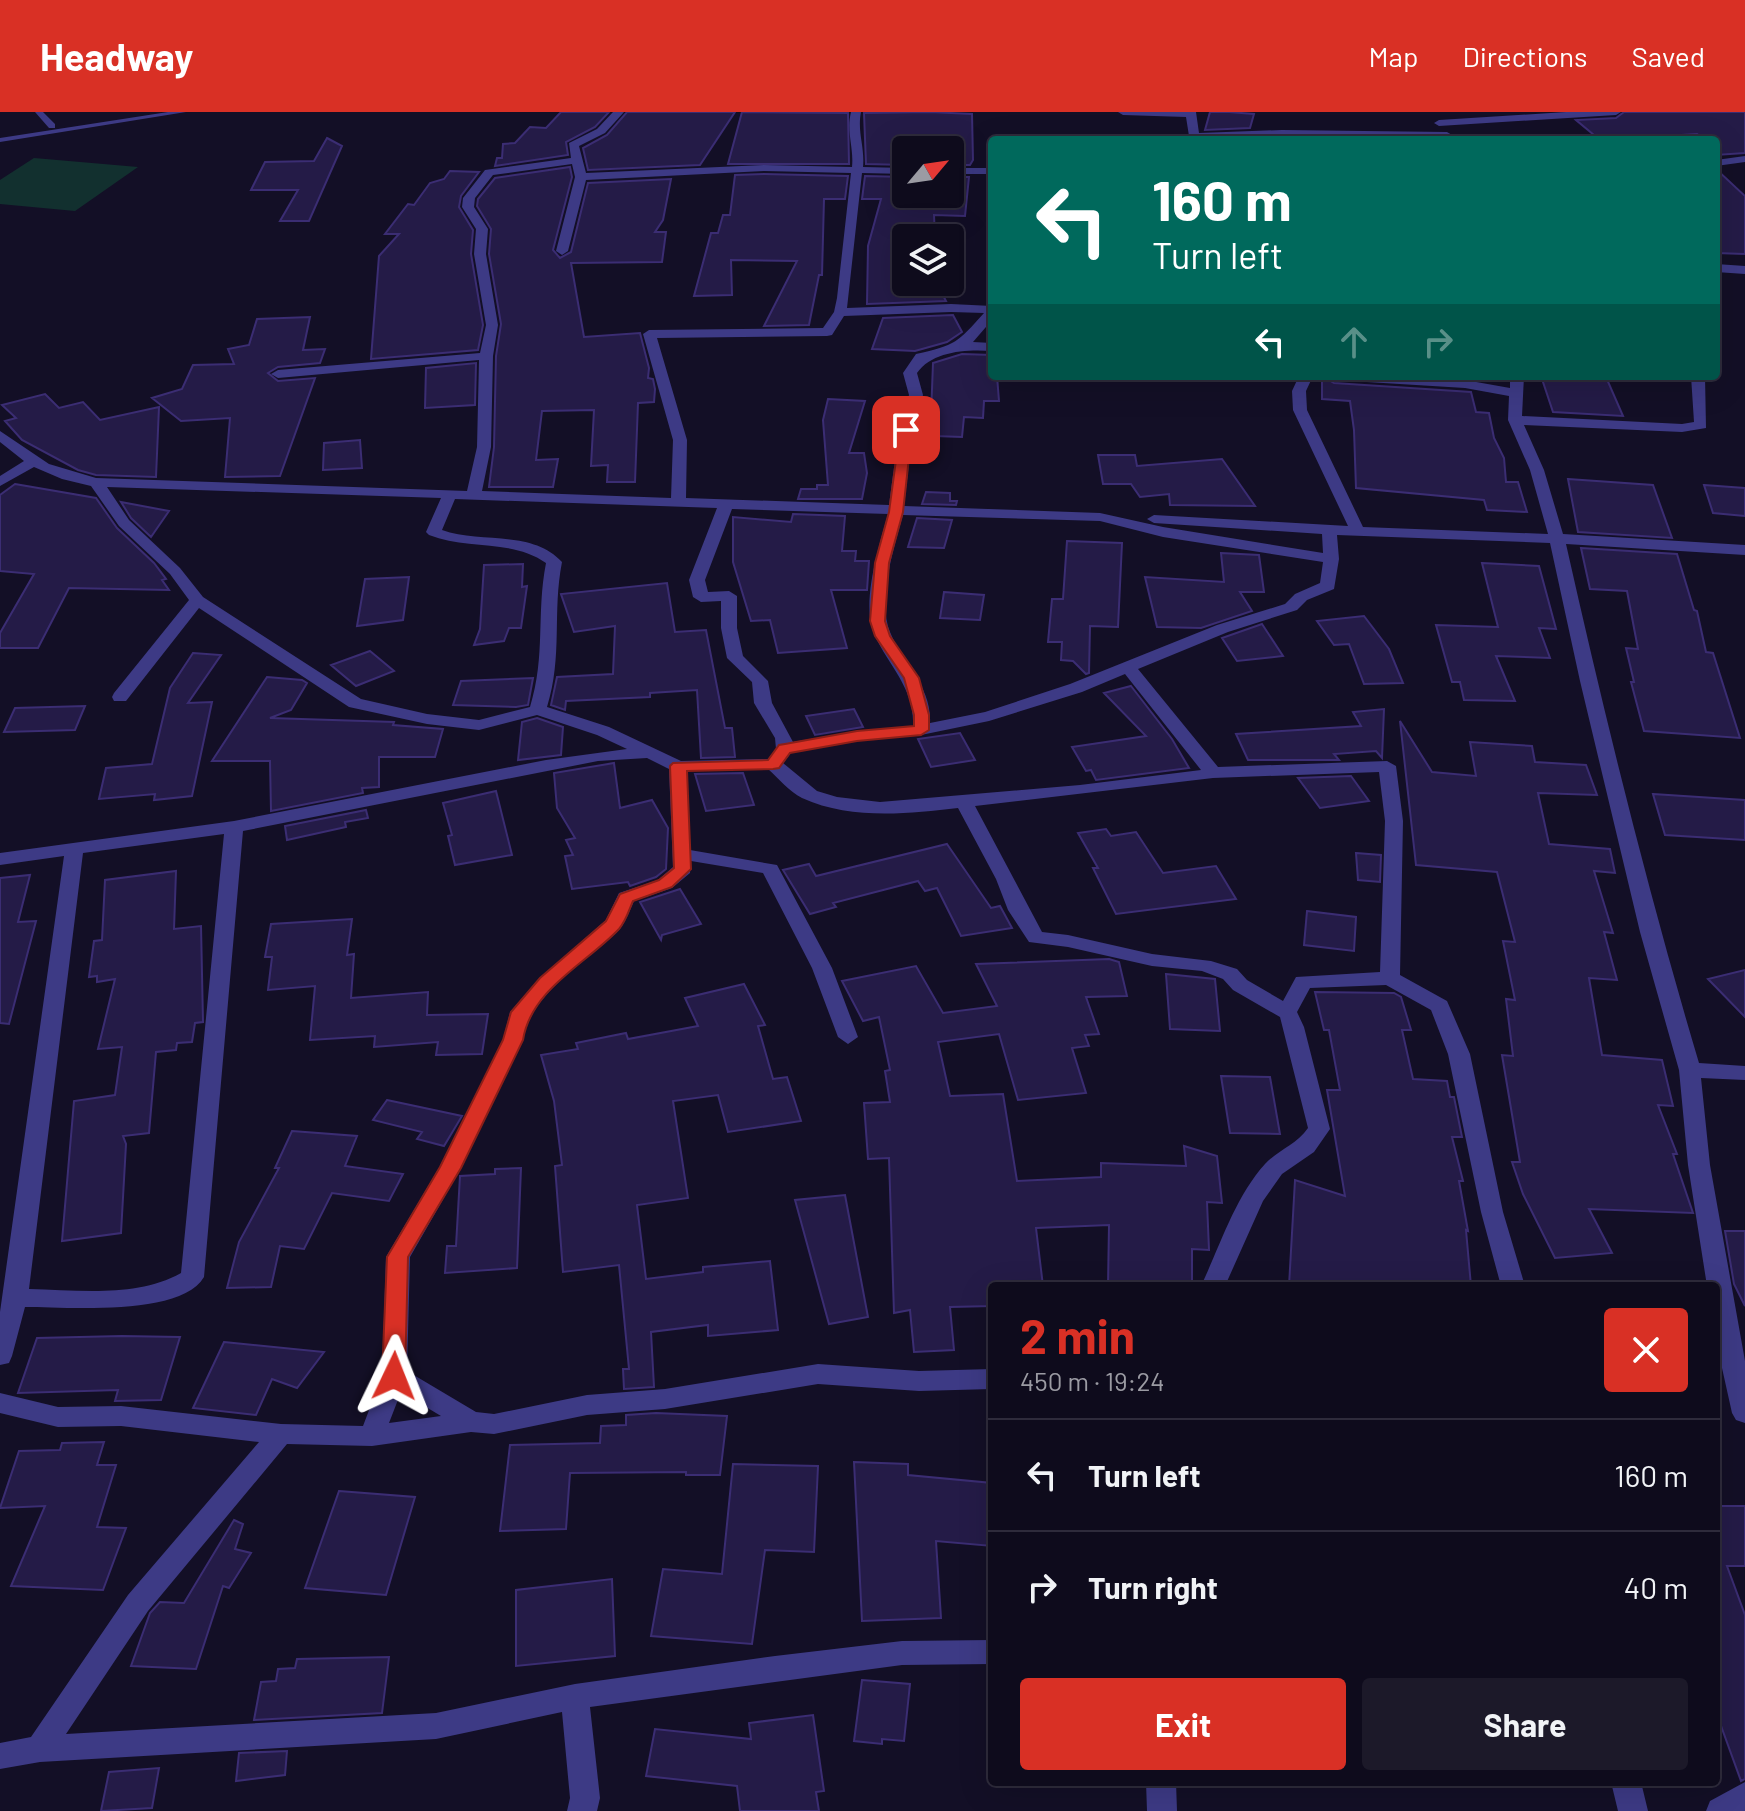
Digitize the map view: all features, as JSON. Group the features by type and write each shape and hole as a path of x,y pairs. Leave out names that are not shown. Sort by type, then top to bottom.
{"street":[{"path":"562,251 581,177 573,145 601,131 619,112"},
{"path":"678,503 680,440 649,334 827,332 840,312 859,150 852,129 856,112"},
{"path":"1123,112 1191,113 1194,136 1282,133 1382,136"},
{"path":"1428,112 1447,136"},
{"path":"1439,123 1616,112"},
{"path":"1720,162 1745,159"},
{"path":"474,494 484,447 486,356 492,325 480,254 482,229 468,207 469,198 489,172 578,160"},
{"path":"581,177 764,168 892,171"},
{"path":"964,171 988,171"},
{"path":"1720,268 1745,270"},
{"path":"840,312 951,308 988,311"},
{"path":"921,730 922,715 911,678 883,636 878,621 882,563 896,512 906,430 916,395 910,373 921,357 956,351 966,345 988,316"},
{"path":"966,345 988,347"},
{"path":"278,374 486,356"},
{"path":"1304,380 1299,391 1300,410 1357,530"},
{"path":"1400,380 1465,384 1517,393"},
{"path":"1517,380 1515,420 1537,470 1557,539 1588,681 1650,932 1690,1070 1699,1165 1718,1282"},
{"path":"1515,420 1682,428 1701,425 1698,380"},
{"path":"0,435 31,463 76,479 96,482 1100,517 1329,530 1641,542 1745,550"},
{"path":"0,482 31,463"},
{"path":"96,482 124,523 175,571 197,600 355,703 427,719 479,725 538,710 603,731 678,766 773,764 809,795 844,803 920,809 963,801 1147,785 1213,773 1387,766 1394,821 1390,978"},
{"path":"451,492 434,532 452,541 533,549 554,562 547,620 550,651 547,678 538,710"},
{"path":"726,504 697,580 701,597 729,596 729,628 735,658 760,681 763,703 784,738 785,749"},
{"path":"1100,517 1163,532 1331,559"},
{"path":"773,764 785,749 857,736 921,730 989,716 1041,700 1223,628 1291,607 1301,597 1328,586 1331,559 1329,530"},
{"path":"120,697 197,600"},
{"path":"1127,666 1213,773"},
{"path":"0,859 234,827 546,765 598,756 648,753"},
{"path":"372,1436 394,1376 398,1257 450,1168 513,1040 517,1017 547,983 614,923 626,897 665,884 683,869 678,766"},
{"path":"963,801 1006,879 1018,910 1036,938 1068,941 1152,960 1204,965 1230,974 1240,985 1287,1012 1295,1023 1297,1041 1317,1104 1319,1129 1306,1147 1274,1168 1253,1199 1215,1282"},
{"path":"16,1298 125,1299 166,1292 192,1277 234,827"},
{"path":"0,1356 16,1298 74,848"},
{"path":"680,854 770,869 822,968 848,1037"},
{"path":"1287,1012 1303,982 1390,978 1440,1006 1459,1054 1492,1212 1512,1282"},
{"path":"1690,1070 1745,1073"},
{"path":"1720,1295 1745,1414"},
{"path":"0,1403 58,1417 121,1416 281,1434 372,1436 471,1422 494,1424 587,1405 665,1399 818,1374 919,1381 988,1379"},
{"path":"394,1376 471,1422"},
{"path":"40,1749 138,1603 281,1434"},
{"path":"0,1756 40,1749 436,1726 575,1697 902,1653 988,1652"},
{"path":"575,1697 585,1798 582,1811"},
{"path":"1161,1786 1162,1811"},
{"path":"1627,1786 1633,1811"},
{"path":"1721,1811 1745,1796"}],"lane":[{"path":"39,112 52,126"},
{"path":"0,138 52,126 152,112"},
{"path":"0,138 182,112"}],"green space":[{"path":"34,158 138,167 75,211 0,204 0,180"}],"building":[{"path":"561,112 609,112 595,127 566,142 568,155 495,166 497,158 502,158 503,144 515,143 530,127 546,128"},
{"path":"627,112 735,112 700,165 588,170 583,148 607,135"},
{"path":"742,112 848,113 849,164 728,164"},
{"path":"1210,112 1254,114 1250,128 1205,130"},
{"path":"1624,112 1745,112 1745,153 1720,155 1720,136 1595,136 1576,120 1616,118"},
{"path":"864,113 972,114 973,160 970,165 964,165 964,136 892,136 892,165 866,164"},
{"path":"327,138 342,146 309,221 280,221 298,190 251,190 265,162 314,161"},
{"path":"570,167 572,177 553,250 560,258 571,252 588,183 671,179 663,220 655,232 666,232 662,262 571,263 584,337 640,333 649,368 648,378 653,379 655,389 654,402 638,403 635,482 607,482 608,465 591,466 594,410 542,411 536,460 558,459 553,487 489,487 494,447 496,356 501,324 489,254 491,229 477,206 478,199 495,178"},
{"path":"450,171 479,172 461,196 459,207 473,230 471,254 483,325 478,350 371,359 379,256 399,234 385,234 408,204 414,205 430,183 444,179"},
{"path":"1720,173 1745,196 1745,254 1720,253"},
{"path":"735,175 848,176 845,199 824,199 822,275 819,275 809,325 764,326 797,261 731,260 732,295 694,296 711,233 718,233 723,215 730,215"},
{"path":"865,176 892,177 892,208 964,208 964,177 969,177 965,216 934,215 934,224 892,224 892,296 943,296 946,301 867,304 868,246 881,199 862,199"},
{"path":"953,315 962,332 947,342 915,351 872,349 883,318"},
{"path":"310,317 303,350 325,349 320,363 278,367 268,373 278,381 315,378 280,476 225,477 230,418 181,421 152,398 182,389 193,365 234,364 228,349 249,345 257,319"},
{"path":"962,354 988,355 988,380 997,380 999,401 984,401 983,418 964,417 962,437 935,436 938,417 931,416 933,363"},
{"path":"476,363 475,405 425,408 426,368"},
{"path":"1322,380 1471,392 1476,412 1489,413 1494,438 1504,458 1506,482 1518,482 1527,512 1487,510 1484,500 1356,488 1350,401 1322,399"},
{"path":"1542,380 1607,380 1623,416 1553,412"},
{"path":"45,394 59,408 83,402 100,420 159,407 156,477 96,475 78,470 22,440 5,421 16,418 2,405"},
{"path":"828,399 865,401 849,453 864,453 867,473 862,499 798,499 801,489 828,485 823,420"},
{"path":"360,440 362,468 323,470 324,443"},
{"path":"1098,455 1135,455 1137,466 1222,459 1255,506 1170,505 1169,494 1140,497 1131,484 1103,484"},
{"path":"1568,479 1653,485 1672,538 1578,532"},
{"path":"15,484 96,498 117,528 154,563 166,579 162,580 169,590 69,588 38,648 0,648 0,633 34,574 0,571 0,495"},
{"path":"1704,485 1745,488 1745,516 1713,513"},
{"path":"926,492 950,493 950,501 957,501 956,505 922,504"},
{"path":"121,502 169,511 151,537 131,518"},
{"path":"793,514 845,516 842,551 856,551 855,561 869,561 867,590 831,590 847,648 778,653 770,620 751,621 733,562 733,517 791,522"},
{"path":"917,518 952,520 944,548 908,547"},
{"path":"1067,541 1122,543 1118,627 1090,626 1089,673 1086,674 1073,661 1061,660 1062,642 1048,642 1052,599 1063,599"},
{"path":"1581,548 1677,554 1694,610 1697,611 1706,652 1713,653 1740,738 1644,731 1626,648 1638,649 1627,591 1590,589"},
{"path":"1221,553 1259,555 1264,592 1240,592 1252,611 1201,628 1157,627 1145,577 1224,582"},
{"path":"1482,563 1539,566 1556,629 1539,628 1550,658 1496,656 1515,701 1464,700 1460,682 1452,682 1436,625 1498,627"},
{"path":"523,564 522,587 527,586 521,628 509,628 504,641 474,645 480,629 484,565"},
{"path":"409,577 403,620 357,626 365,579"},
{"path":"667,583 675,632 706,630 725,728 732,728 735,757 701,758 697,690 650,693 650,697 566,701 565,710 551,705 557,677 613,674 615,626 574,632 561,594"},
{"path":"944,592 984,595 980,620 940,618"},
{"path":"1364,616 1389,649 1403,683 1364,684 1349,644 1334,645 1317,621"},
{"path":"1262,624 1283,656 1237,661 1222,638"},
{"path":"370,651 394,671 356,686 331,665"},
{"path":"193,653 221,655 188,703 212,702 192,796 154,800 155,794 99,799 106,768 152,764 170,688"},
{"path":"267,677 307,683 291,710 270,718 394,722 393,725 443,729 435,757 379,757 379,787 362,788 363,793 271,811 270,761 212,761"},
{"path":"533,678 528,705 453,705 461,681"},
{"path":"1131,686 1172,739 1189,768 1096,780 1091,770 1086,771 1072,747 1146,736 1104,693"},
{"path":"85,706 75,730 4,732 15,708"},
{"path":"854,709 863,727 815,735 806,716"},
{"path":"1384,709 1382,758 1376,751 1334,754 1339,760 1248,760 1236,734 1361,726 1353,712"},
{"path":"537,718 563,727 561,755 518,760 522,722"},
{"path":"1400,721 1432,772 1476,776 1470,742 1532,746 1535,762 1586,765 1597,795 1538,793 1549,844 1610,849 1615,873 1594,871 1613,933 1604,932 1617,980 1589,978 1602,1055 1662,1060 1673,1106 1658,1105 1677,1154 1673,1154 1693,1213 1589,1209 1612,1253 1555,1258 1523,1194 1512,1162 1520,1162 1502,1055 1513,1056 1506,999 1515,1000 1503,941 1515,942 1497,872 1416,865"},
{"path":"960,733 975,760 931,767 918,739"},
{"path":"614,763 620,808 652,800 668,828 666,869 656,877 630,886 628,882 572,889 565,856 573,855 566,840 575,838 557,808 554,773"},
{"path":"743,773 754,805 706,811 695,774"},
{"path":"1351,776 1369,801 1320,808 1298,778"},
{"path":"496,791 512,855 455,865 448,836 452,835 443,803"},
{"path":"1653,794 1745,800 1745,840 1665,835"},
{"path":"366,810 368,818 345,822 346,827 287,840 285,826"},
{"path":"1106,829 1111,836 1136,832 1163,873 1216,866 1236,899 1116,914 1093,868 1098,868 1078,833"},
{"path":"947,844 991,908 1000,906 1012,928 961,936 937,888 925,891 918,881 833,903 836,907 810,914 783,870 809,864 816,876"},
{"path":"1356,853 1381,855 1380,882 1358,880"},
{"path":"176,871 174,929 201,926 203,1022 195,1023 192,1042 177,1043 176,1050 156,1052 149,1133 123,1136 126,1144 121,1233 62,1241 74,1101 115,1095 122,1047 98,1049 115,979 97,982 97,976 89,977 94,941 102,940 105,880"},
{"path":"30,875 18,922 36,921 9,1024 0,1023 0,878"},
{"path":"680,889 701,924 662,935 661,940 640,902"},
{"path":"1307,911 1356,917 1354,951 1304,945"},
{"path":"352,919 347,955 354,954 351,998 428,992 427,1015 488,1014 482,1054 436,1055 438,1042 374,1047 375,1036 310,1040 315,986 268,990 272,957 265,957 271,924"},
{"path":"1109,959 1119,962 1127,996 1086,997 1099,1034 1085,1035 1089,1046 1072,1048 1086,1093 1018,1100 999,1034 938,1042 950,1096 1003,1094 1017,1181 1101,1177 1101,1163 1186,1166 1184,1146 1217,1156 1222,1203 1207,1202 1209,1250 1192,1249 1192,1282 1108,1282 1109,1225 1036,1228 1043,1282 988,1282 988,1306 950,1307 954,1350 914,1352 910,1310 894,1313 889,1158 868,1159 864,1103 890,1102 885,1071 890,1070 879,1017 863,1021 842,981 916,966 943,1013 997,1006 976,964"},
{"path":"1745,970 1745,1017 1708,979"},
{"path":"1166,974 1215,979 1220,1031 1170,1029"},
{"path":"744,984 765,1025 758,1026 773,1079 787,1077 801,1121 728,1132 718,1095 673,1101 688,1198 637,1205 646,1279 703,1272 703,1267 770,1261 778,1330 708,1336 708,1325 651,1332 654,1387 624,1389 623,1369 629,1369 619,1265 563,1272 555,1166 562,1165 554,1101 541,1055 578,1049 576,1043 626,1033 628,1039 698,1026 685,998"},
{"path":"1315,992 1394,993 1401,997 1411,1030 1402,1030 1413,1079 1447,1081 1450,1097 1454,1097 1462,1137 1452,1137 1463,1181 1459,1181 1468,1231 1471,1282 1289,1282 1295,1180 1345,1196 1327,1090 1340,1090 1329,1030 1324,1030"},
{"path":"1221,1076 1270,1077 1280,1134 1230,1133"},
{"path":"387,1100 462,1116 444,1146 417,1139 422,1132 373,1120"},
{"path":"292,1131 357,1136 345,1166 403,1174 389,1201 332,1193 304,1249 280,1246 271,1287 227,1288 239,1242 279,1168 275,1168"},
{"path":"521,1168 517,1268 445,1273 447,1246 456,1246 460,1176 495,1174 495,1169"},
{"path":"845,1195 868,1317 829,1324 795,1200"},
{"path":"1725,1231 1745,1231 1745,1306 1734,1284"},
{"path":"180,1337 161,1400 115,1401 118,1390 18,1393 37,1338"},
{"path":"224,1342 324,1352 297,1388 272,1379 256,1415 193,1408"},
{"path":"626,1415 727,1416 720,1475 686,1475 686,1472 570,1473 566,1529 500,1531 510,1445 600,1443 601,1426 626,1425"},
{"path":"104,1442 97,1465 116,1465 97,1527 126,1528 103,1590 11,1586 45,1506 0,1508 19,1451 60,1450 62,1443"},
{"path":"854,1462 908,1464 908,1475 988,1483 988,1546 936,1541 941,1618 862,1621"},
{"path":"733,1464 818,1466 814,1552 765,1550 752,1644 651,1636 663,1569 722,1574"},
{"path":"339,1491 415,1497 386,1595 305,1588"},
{"path":"1720,1506 1745,1506 1745,1566 1727,1566 1745,1615 1745,1779 1741,1781 1720,1723"},
{"path":"234,1520 243,1524 235,1549 251,1553 229,1588 223,1586 196,1669 131,1666 150,1613 160,1602 184,1603"},
{"path":"612,1579 615,1656 516,1666 516,1590"},
{"path":"389,1657 382,1713 254,1720 261,1682 276,1681 278,1669 295,1668 297,1659"},
{"path":"862,1680 910,1684 904,1741 882,1739 882,1744 854,1741"},
{"path":"813,1715 824,1791 816,1792 819,1811 740,1811 737,1786 646,1776 655,1729 751,1739 749,1723"},
{"path":"287,1751 285,1775 236,1781 239,1753"},
{"path":"159,1768 152,1808 101,1811 109,1772"}],"route":[{"path":"394,1376 398,1257 450,1168 513,1040 517,1017 547,983 614,923 626,897 665,884 683,869 678,766 773,764 785,749 857,736 921,730 922,715 911,678 883,636 878,621 882,563 896,512 906,430"}]}
